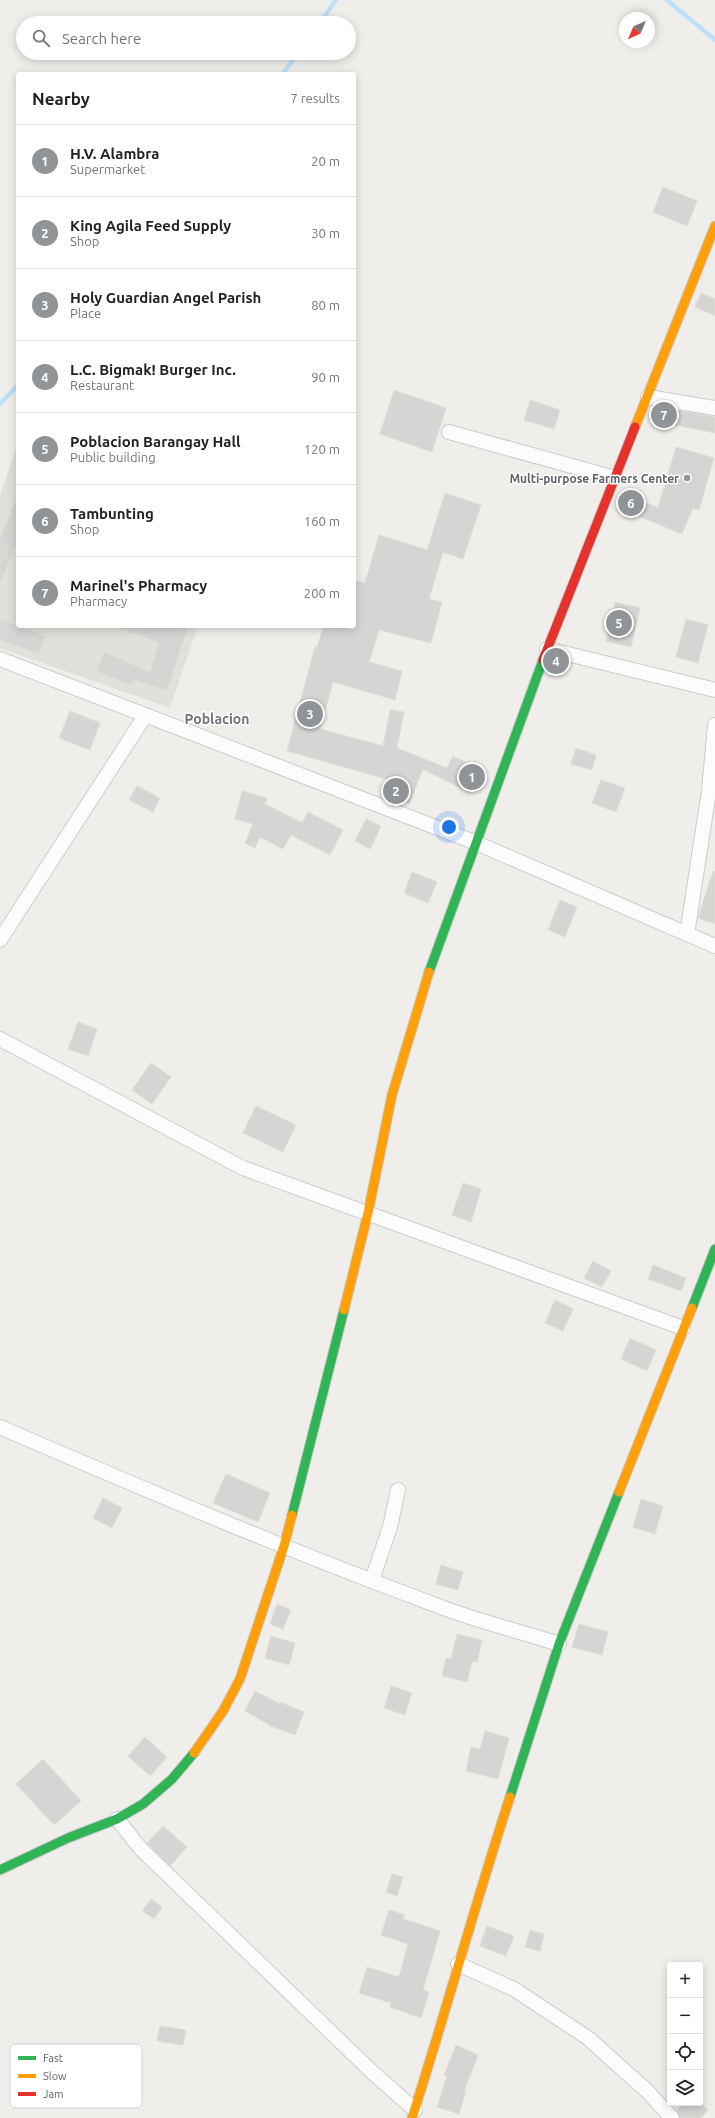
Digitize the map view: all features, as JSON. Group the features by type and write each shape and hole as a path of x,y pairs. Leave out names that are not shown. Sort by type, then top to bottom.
{"street":[{"path":"0,1870 68,1838 117,1819 143,1804 172,1779 200,1747 223,1711 240,1679 284,1546 368,1213 392,1095 435,950 547,649 715,226"},
{"path":"648,397 715,408"},
{"path":"449,432 615,478"},
{"path":"547,649 715,690"},
{"path":"0,659 474,842 715,946"},
{"path":"0,940 145,716"},
{"path":"687,934 709,791 715,725"},
{"path":"0,1039 243,1168 683,1328"},
{"path":"117,1819 141,1849 365,2065 413,2114 476,1900 559,1644 715,1249"},
{"path":"0,1427 127,1482 284,1546 450,1610 559,1644"},
{"path":"372,1580 390,1527 398,1490"},
{"path":"458,1964 514,1989 588,2038 646,2091 672,2118"}],"shaded area":[{"path":"16,449 16,628 197,628 170,708 0,648 0,496"}],"building":[{"path":"663,187 697,201 687,226 653,212"},
{"path":"701,293 715,299 715,316 695,307"},
{"path":"394,390 446,408 432,452 380,434"},
{"path":"530,400 560,410 554,429 524,420"},
{"path":"658,407 715,417 715,433 655,421"},
{"name":"Multi-purpose Farmers Center","path":"676,447 714,458 699,510 693,508 682,534 624,510 630,496 658,508"},
{"path":"445,493 481,505 463,559 443,552 429,599 442,602 431,643 379,630 369,662 402,671 395,700 333,682 320,729 383,746 390,710 404,712 397,748 447,768 453,756 482,770 470,793 423,769 409,804 384,794 390,780 287,751 315,647 317,647 323,628 347,628 354,630 354,628 356,628 356,581 365,583 379,535 427,550"},
{"path":"16,499 16,545 0,583 0,538"},
{"path":"615,602 640,608 631,647 606,641"},
{"path":"0,619 16,625 16,628 24,628 46,636 39,654 0,640"},
{"path":"686,619 708,625 698,663 676,657"},
{"path":"123,628 187,628 167,691 134,680 131,686 97,671 104,652 150,672 159,643"},
{"path":"70,711 100,723 90,750 59,738"},
{"path":"576,748 596,755 592,770 571,764"},
{"path":"601,780 625,788 616,812 592,803"},
{"path":"137,786 160,798 153,812 129,800"},
{"path":"242,791 267,798 265,804 302,823 308,812 343,830 330,855 291,835 283,849 260,837 255,848 245,843 253,824 235,819"},
{"path":"366,819 381,826 370,849 355,841"},
{"path":"713,871 715,872 715,924 698,918"},
{"path":"412,872 437,882 428,903 404,893"},
{"path":"560,900 577,907 565,937 548,930"},
{"path":"78,1022 97,1029 88,1056 68,1049"},
{"path":"151,1063 171,1077 152,1104 132,1090"},
{"path":"256,1106 296,1125 283,1152 243,1133"},
{"path":"463,1183 481,1189 471,1222 452,1215"},
{"path":"593,1261 611,1271 602,1287 584,1278"},
{"path":"653,1265 686,1278 681,1291 648,1279"},
{"path":"555,1300 573,1309 563,1331 545,1323"},
{"path":"630,1338 656,1350 647,1371 621,1359"},
{"path":"226,1474 270,1493 258,1522 213,1503"},
{"path":"103,1498 122,1508 112,1528 93,1518"},
{"path":"641,1499 663,1506 655,1534 633,1527"},
{"path":"441,1565 463,1572 458,1590 436,1584"},
{"path":"277,1604 291,1610 283,1629 270,1624"},
{"path":"579,1624 608,1632 602,1655 572,1647"},
{"path":"457,1634 482,1640 477,1662 472,1661 467,1682 442,1676 446,1658 451,1659"},
{"path":"271,1636 295,1643 289,1665 265,1658"},
{"path":"391,1686 412,1693 405,1715 384,1708"},
{"path":"255,1691 280,1704 280,1702 304,1712 295,1735 271,1726 245,1711"},
{"path":"485,1731 509,1738 498,1779 466,1771 471,1747 480,1749"},
{"path":"145,1737 167,1757 150,1776 128,1756"},
{"path":"43,1759 81,1801 54,1825 16,1784"},
{"path":"163,1826 187,1847 170,1866 147,1843"},
{"path":"392,1874 403,1877 397,1896 386,1892"},
{"path":"151,1899 162,1907 154,1919 142,1911"},
{"path":"389,1910 405,1915 403,1919 440,1931 423,1990 429,1992 421,2018 390,2007 391,2003 359,1993 367,1967 399,1977 408,1944 381,1935"},
{"path":"487,1926 514,1936 506,1956 480,1946"},
{"path":"530,1930 544,1934 540,1951 525,1947"},
{"path":"160,2026 186,2030 183,2045 157,2041"},
{"path":"456,2045 478,2055 464,2091 466,2091 459,2114 437,2107 447,2076 444,2075"},
{"path":"703,2105 708,2110 701,2118 680,2118 677,2110 681,2106"}],"waterway":[{"path":"325,16 336,0"},
{"path":"667,0 715,40"},
{"path":"284,72 293,60"},
{"path":"0,404 16,387"}],"traffic: fast":[{"path":"429,972 543,660"},
{"path":"692,1308 715,1249"},
{"path":"292,1515 344,1310"},
{"path":"510,1797 559,1644 619,1492"},
{"path":"0,1870 68,1838 117,1819 143,1804 172,1779 194,1753"}],"traffic: slow":[{"path":"635,427 715,226"},
{"path":"344,1310 368,1213 392,1095 429,972"},
{"path":"619,1492 692,1308"},
{"path":"194,1753 223,1711 240,1679 284,1546 292,1515"},
{"path":"412,2118 510,1797"}],"traffic: jam":[{"path":"543,660 635,427"}],"place":[{"name":"Marinel's Pharmacy","path":"664,415"},
{"name":"Multi-purpose Farmers Center","path":"687,478"},
{"name":"Tambunting","path":"631,503"},
{"name":"Poblacion Barangay Hall","path":"619,623"},
{"name":"L.C. Bigmak! Burger Inc.","path":"556,661"},
{"name":"Holy Guardian Angel Parish","path":"310,714"},
{"name":"H.V. Alambra","path":"472,777"},
{"name":"King Agila Feed Supply","path":"396,791"}],"district":[{"name":"Poblacion","path":"217,719"}]}
